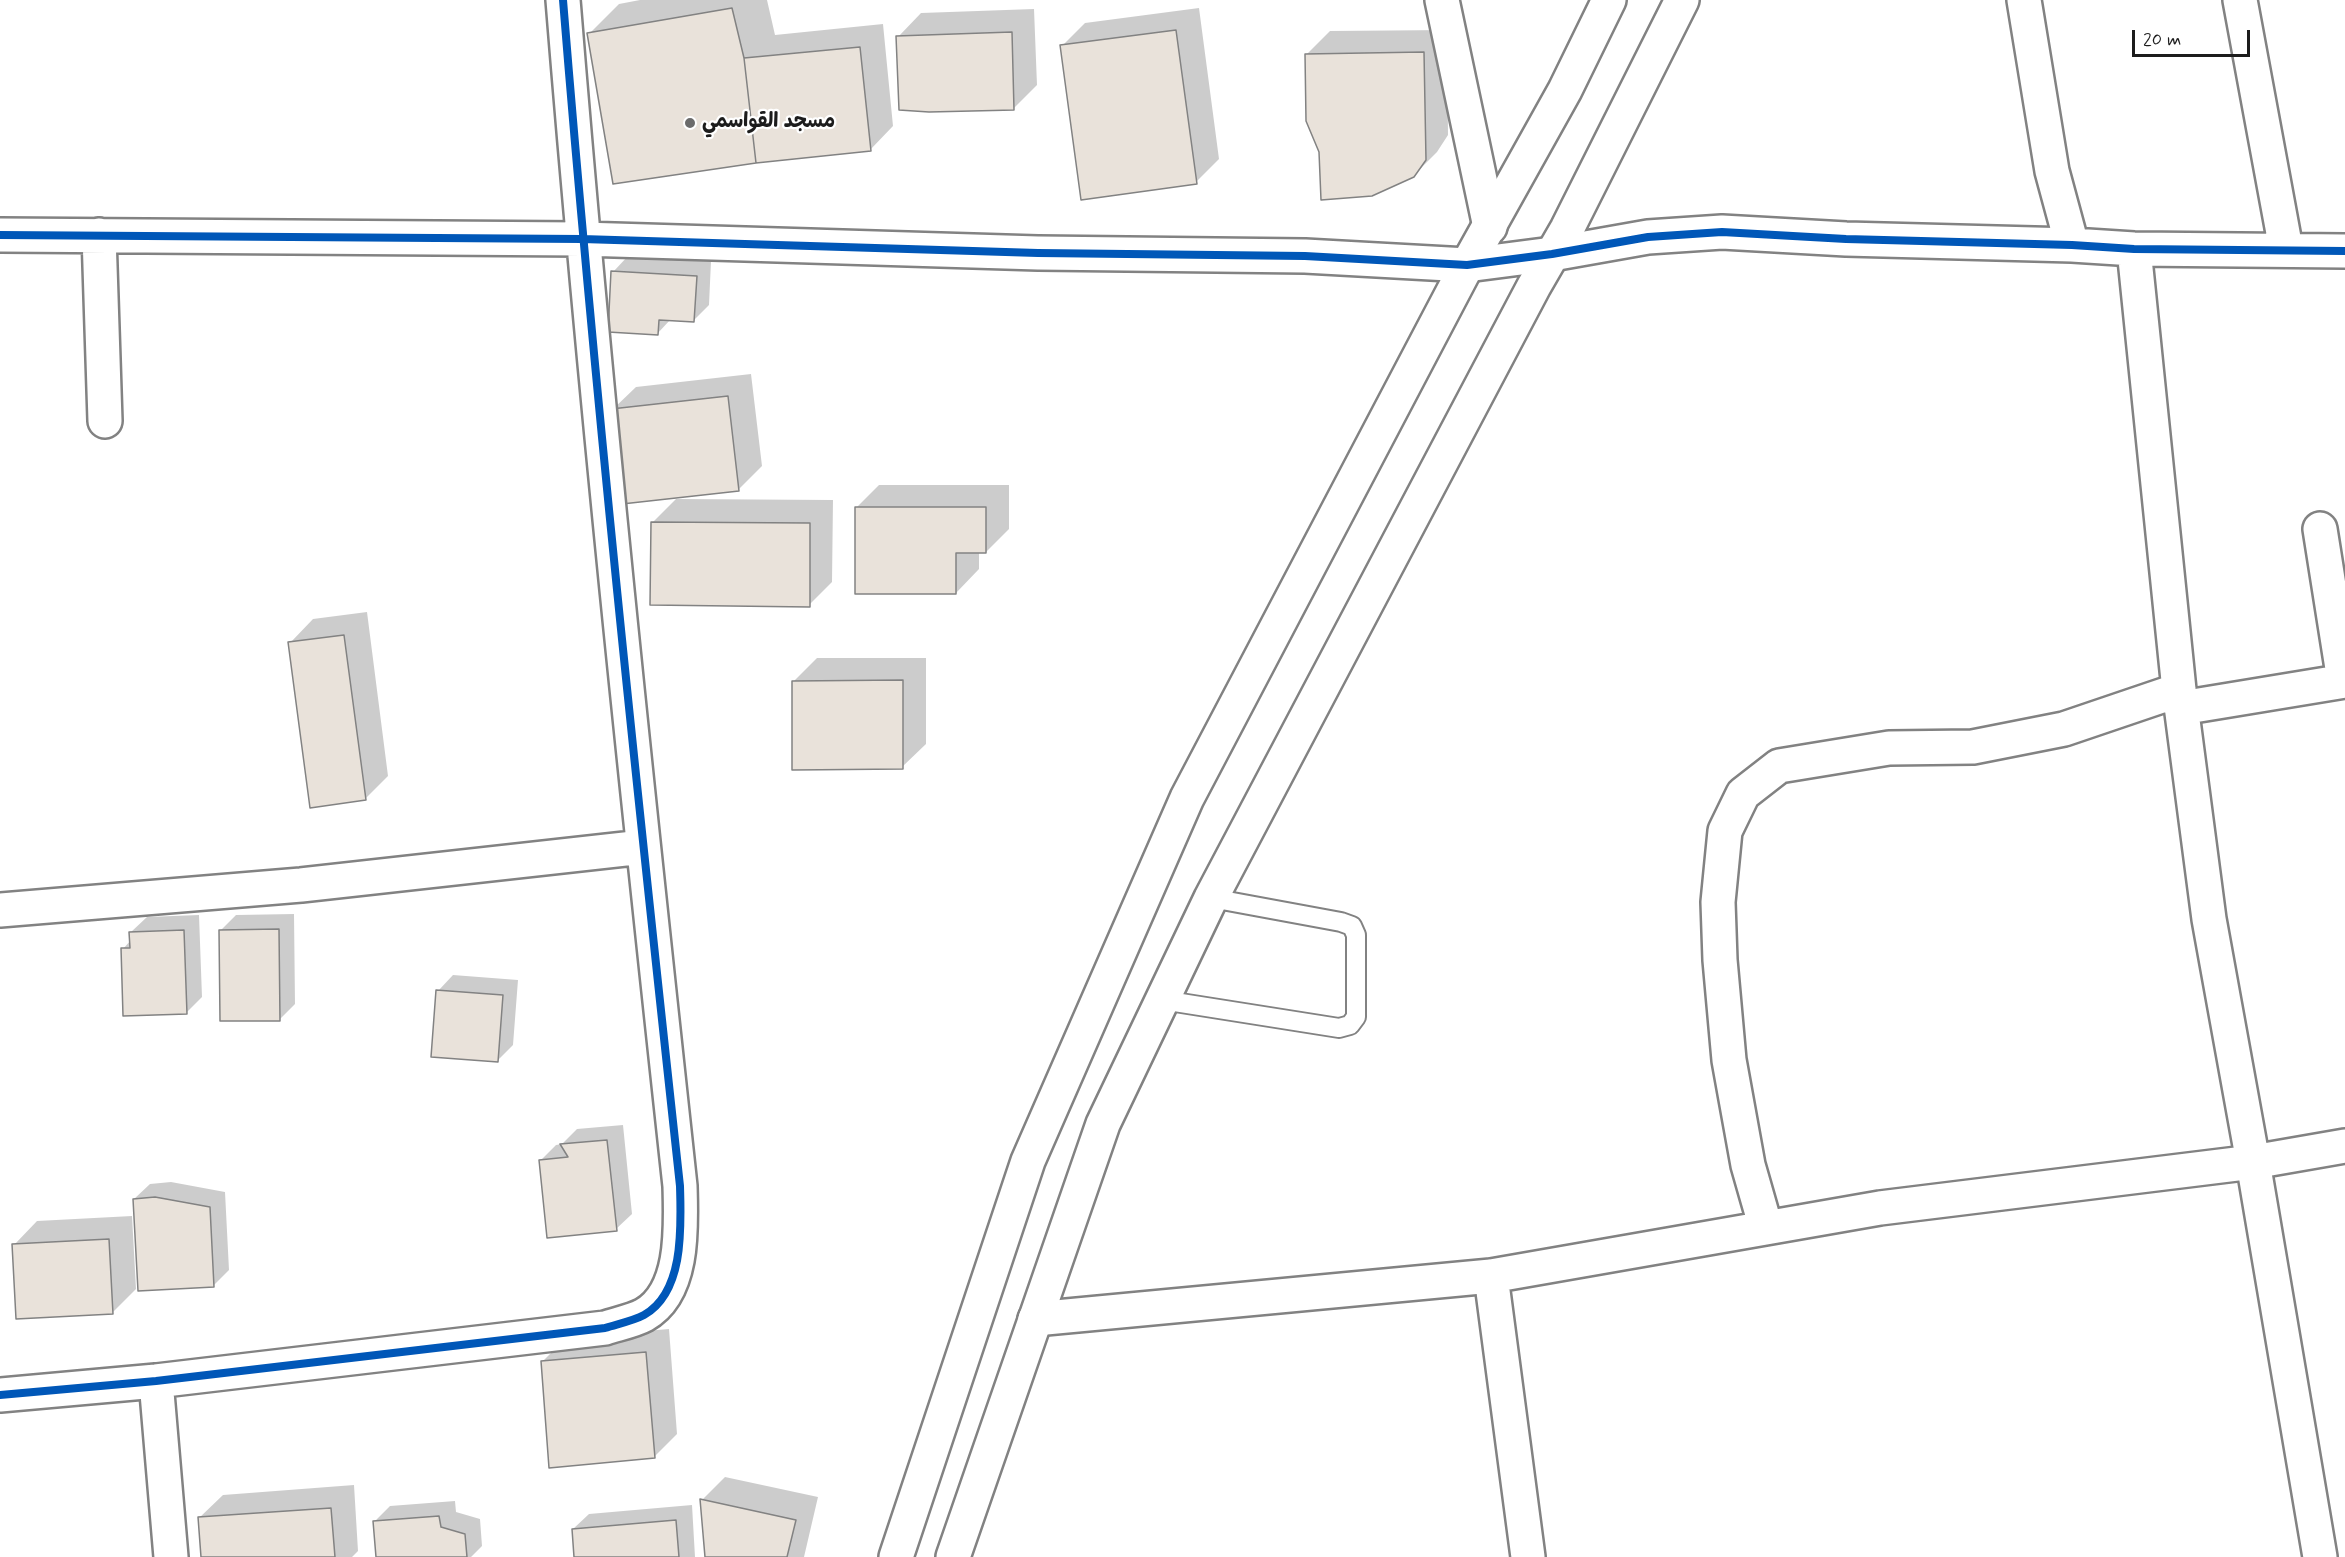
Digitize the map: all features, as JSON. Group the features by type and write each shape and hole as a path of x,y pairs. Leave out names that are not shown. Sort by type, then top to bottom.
{"street":[{"path":"0,1395 156,1381 605,1328 645,1314 665,1295 676,1266 681,1232 680,1186 643,847 582,239 563,0"},
{"path":"1442,0 1490,227"},
{"path":"896,1557 1028,1161 1187,798 1467,265 1565,90 1609,0"},
{"path":"953,1557 1103,1124 1211,898 1533,286 1568,229 1682,0"},
{"path":"2024,0 2052,171 2072,245"},
{"path":"2240,0 2286,249"},
{"path":"0,236 582,239 1038,253 1305,256 1467,265 1552,254 1648,237 1722,232 1846,239 2072,245 2134,249 2345,251"},
{"path":"99,235 105,421"},
{"path":"2134,249 2180,699 2209,919 2320,1557"},
{"path":"1766,1228 1748,1164 1729,1060 1720,960 1718,902 1725,831 1743,794 1779,766 1888,748 1973,747 2064,729 2180,699 2344,681 2320,529"},
{"path":"0,910 301,885 643,847"},
{"path":"1035,1319 1491,1276 1880,1208 2253,1162 2345,1146"},
{"path":"1491,1276 1528,1557"},
{"path":"156,1381 171,1557"}],"lane":[{"path":"1162,1000 1339,1028 1350,1024 1356,1017 1356,935 1352,926 1211,898"}],"building":[{"path":"732,8 744,58 756,163 613,184 587,33"},
{"path":"1176,30 1197,184 1081,200 1060,45"},
{"path":"1012,32 1014,110 929,112 899,110 896,36"},
{"path":"860,47 871,151 756,163 744,58"},
{"path":"1424,52 1426,160 1414,177 1372,196 1321,200 1319,152 1306,121 1305,54"},
{"path":"611,271 697,276 694,322 659,320 658,335 608,332"},
{"path":"728,396 739,491 622,504 611,409"},
{"path":"855,507 986,507 986,553 956,553 956,594 855,594"},
{"path":"651,522 810,523 810,607 650,605"},
{"path":"344,635 366,800 310,808 288,642"},
{"path":"903,680 903,769 792,770 792,681"},
{"path":"279,929 280,1021 220,1021 219,930"},
{"path":"184,930 187,1014 123,1016 121,948 130,948 129,932"},
{"path":"436,990 503,995 498,1062 431,1057"},
{"path":"607,1140 617,1231 547,1238 539,1160 568,1157 560,1144"},
{"path":"155,1197 210,1207 214,1287 138,1291 133,1199"},
{"path":"109,1239 113,1314 16,1319 12,1244"},
{"path":"646,1352 655,1458 549,1468 541,1361"},
{"path":"700,1499 796,1520 787,1557 705,1557"},
{"path":"331,1508 335,1557 201,1557 198,1517"},
{"path":"439,1516 441,1527 465,1534 467,1557 376,1557 373,1521"},
{"path":"676,1520 679,1557 574,1557 572,1529"}],"cycle path":[{"path":"0,1395 156,1381 605,1328 644,1315 667,1291 674,1274 680,1238 680,1186 603,445 563,0"},
{"path":"0,235 582,239 1038,253 1305,256 1467,265 1552,254 1648,237 1722,232 1846,239 2072,245 2134,249 2345,251"}],"place":[{"name":"مسجد القواسمي","path":"690,123"}]}
